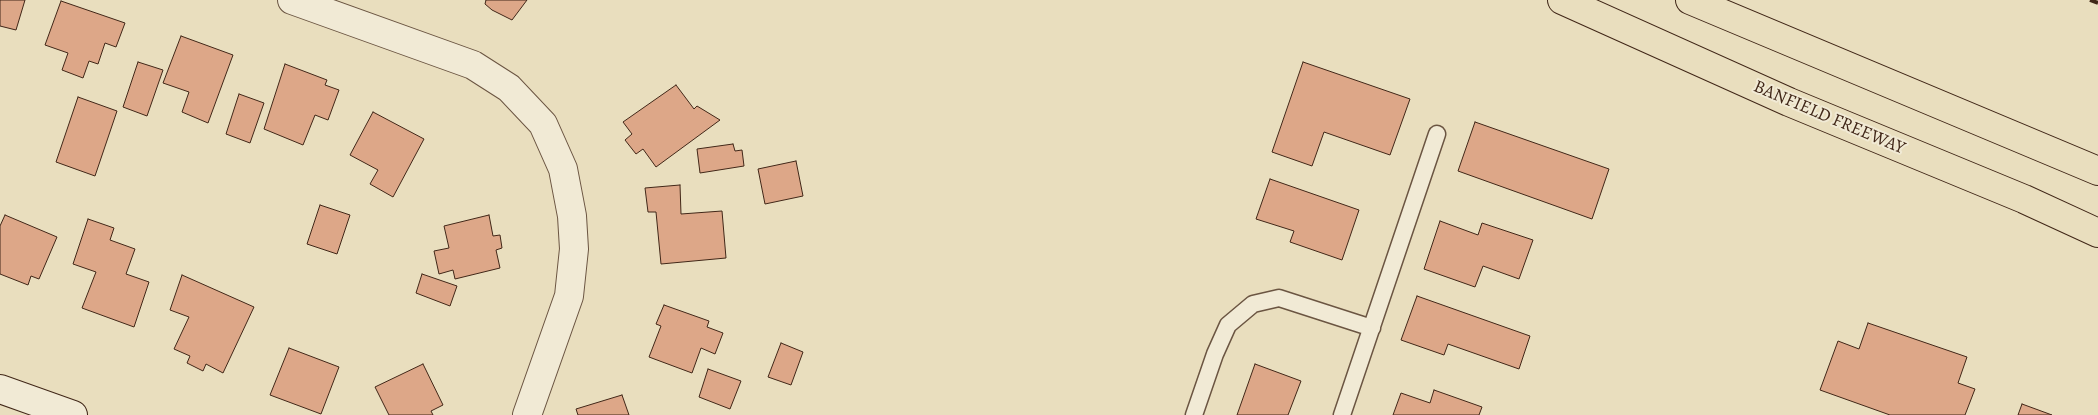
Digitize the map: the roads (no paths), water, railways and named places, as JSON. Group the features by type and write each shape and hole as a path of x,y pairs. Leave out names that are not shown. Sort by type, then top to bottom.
{"highway":[{"name":"BANFIELD FREEWAY","path":"1562,0 1789,102 2024,199 2098,233"},
{"path":"1690,0 2098,171"}],"street":[{"path":"304,2 473,65 509,88 542,124 563,169 572,216 574,249 569,296 527,415"},
{"path":"0,389 73,415"}],"lane":[{"path":"1342,415 1437,134"},
{"path":"1194,415 1215,354 1228,325 1253,304 1279,298 1372,328"}],"railway":[{"path":"2090,0 2098,3"}]}
